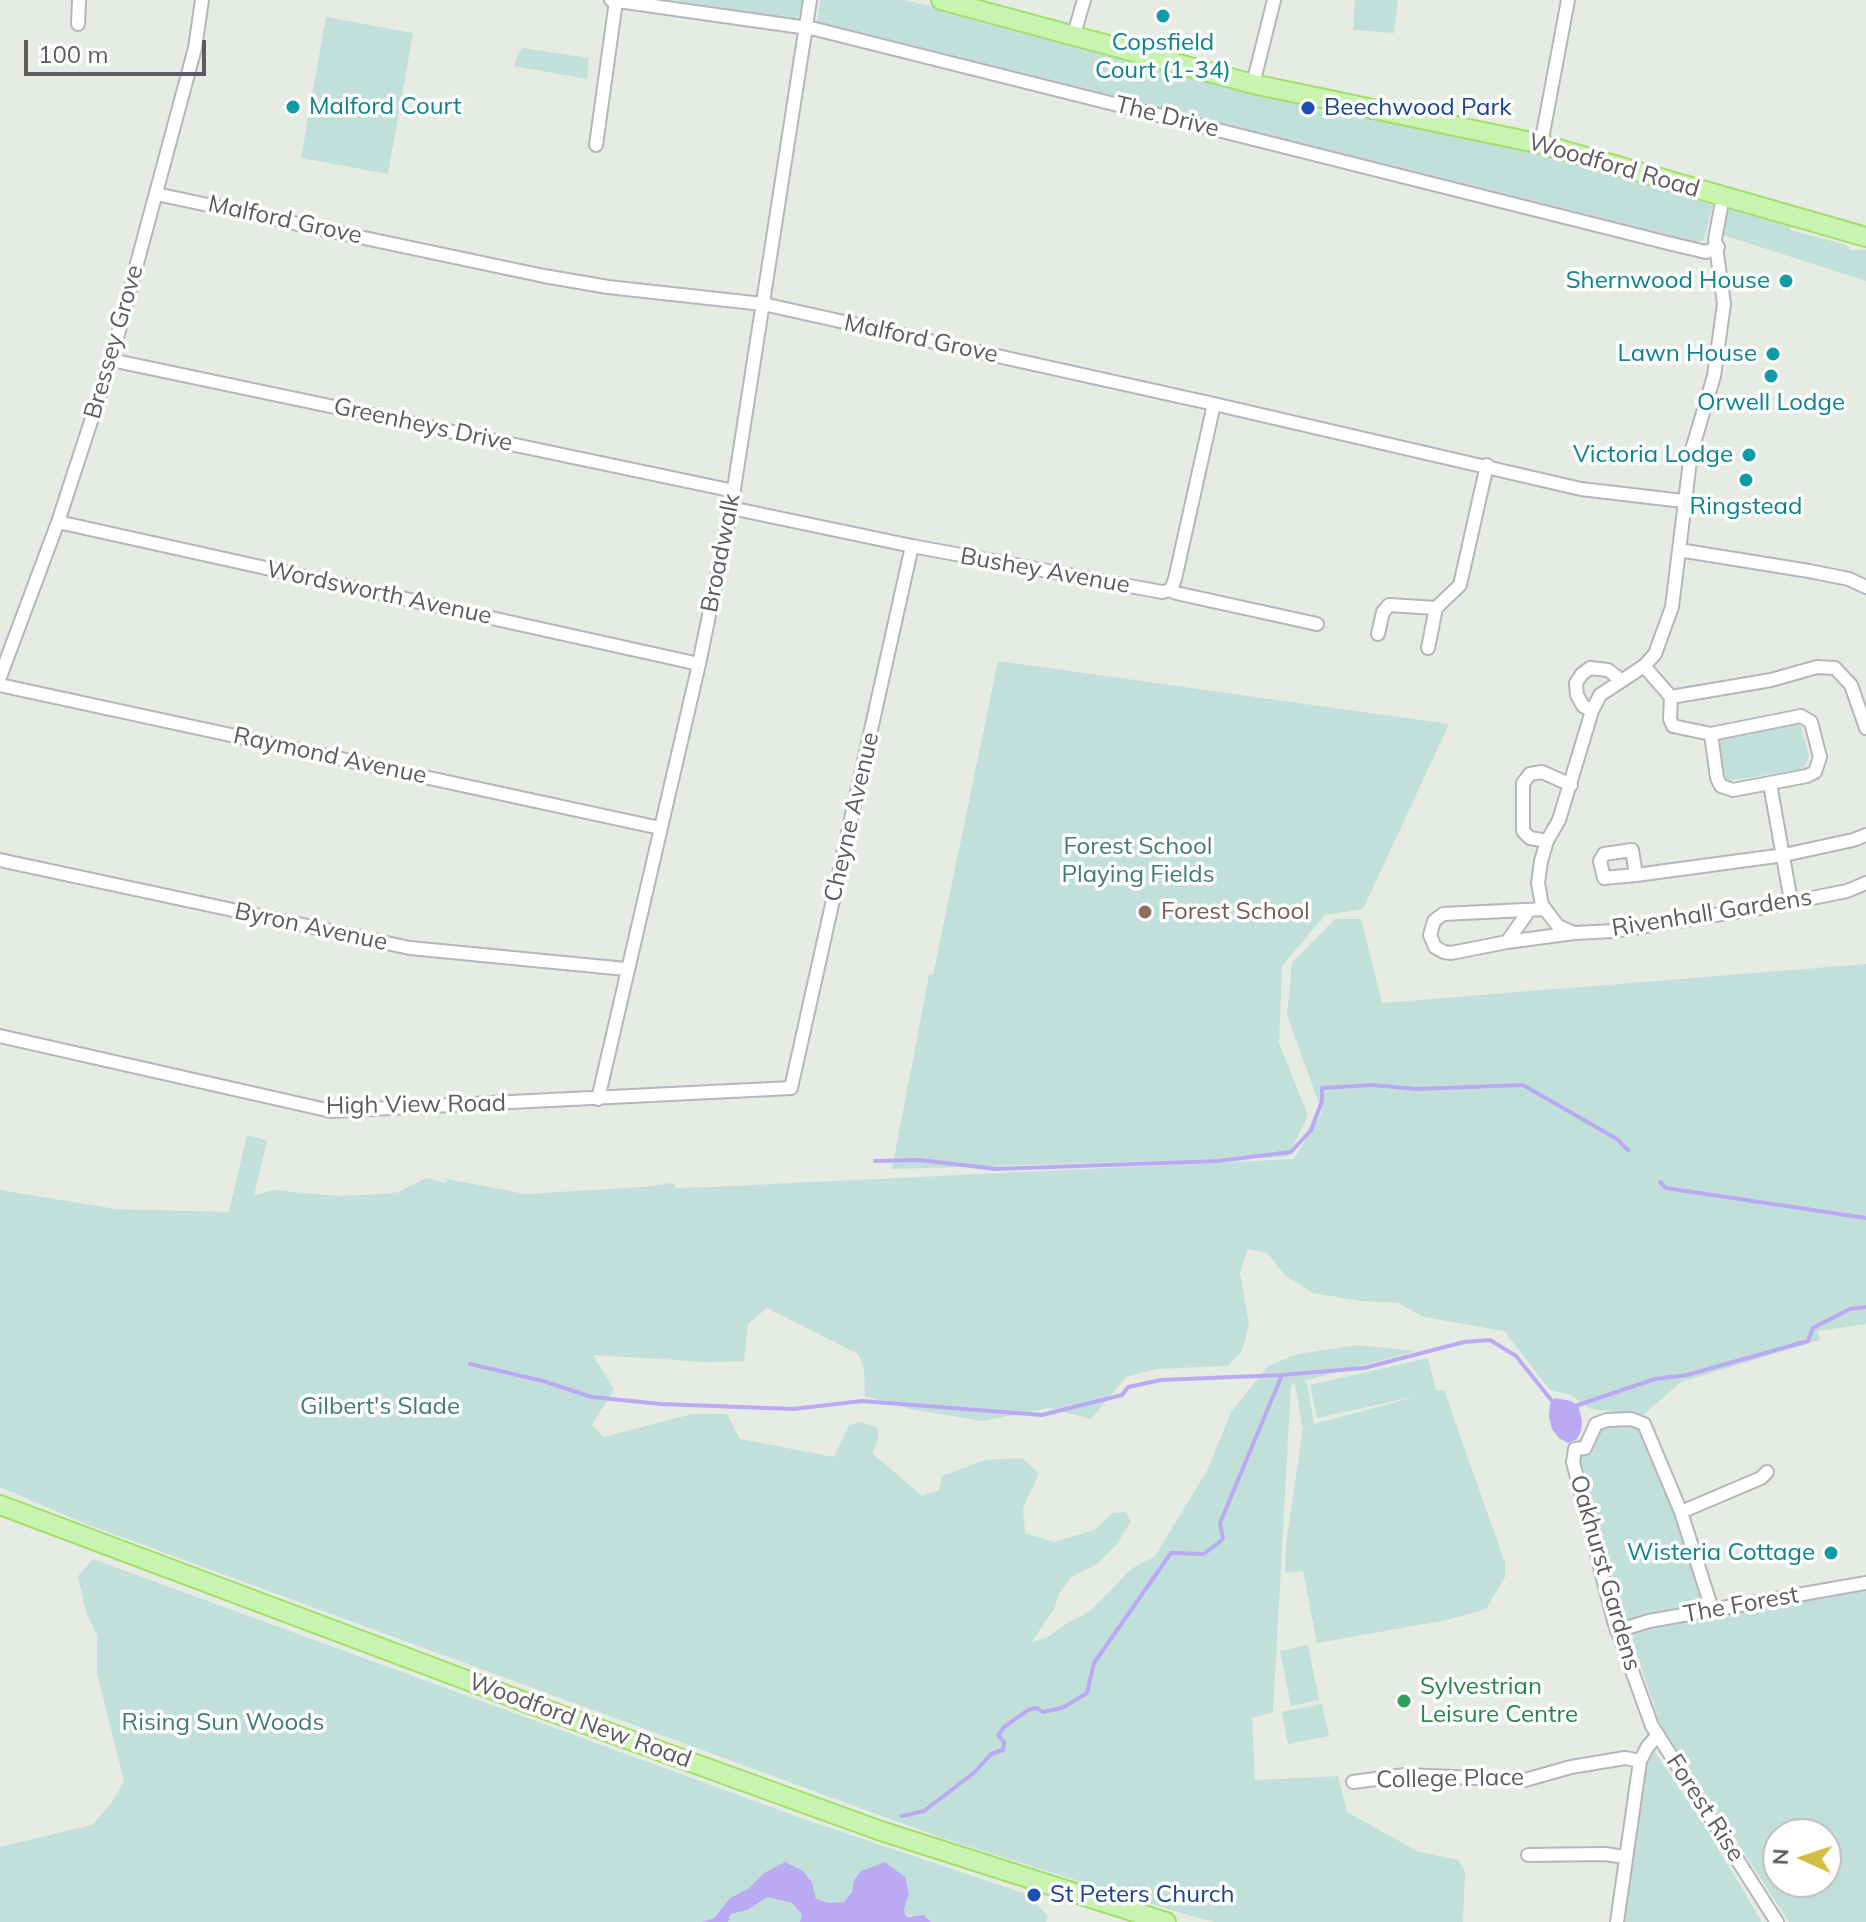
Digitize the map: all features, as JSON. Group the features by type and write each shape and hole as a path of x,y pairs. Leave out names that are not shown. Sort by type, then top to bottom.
{"main road":[{"name":"Woodford Road","path":"941,0 1253,84 1541,144 1866,237"},
{"name":"Woodford New Road","path":"0,1505 533,1705 881,1831 1166,1922"}],"street":[{"path":"78,24 79,0"},
{"name":"Bressey Grove","path":"0,677 58,522 111,360 195,48 202,0"},
{"path":"596,145 614,0"},
{"name":"The Drive","path":"614,0 806,28 1672,244 1706,252 1718,247"},
{"name":"Broadwalk","path":"598,1099 699,664 731,508 810,0"},
{"path":"1074,34 1084,0"},
{"path":"1253,84 1274,0"},
{"path":"1541,144 1568,0"},
{"name":"Malford Grove","path":"156,194 544,276 608,287 763,304 1487,465 1581,489 1683,501"},
{"path":"1574,933 1444,952 1435,947 1430,935 1434,921 1443,914 1545,909 1538,883 1541,861 1571,785 1592,711 1600,695 1644,666 1655,654 1672,607 1691,453 1719,348 1724,304 1717,223 1723,197"},
{"name":"Greenheys Drive","path":"111,360 734,491"},
{"path":"1171,590 1214,404"},
{"path":"1428,648 1436,608 1460,585 1487,465"},
{"name":"Bushey Avenue","path":"731,508 912,546 1162,592 1171,590 1317,624"},
{"name":"Wordsworth Avenue","path":"58,522 699,664"},
{"name":"Cheyne Avenue","path":"791,1088 912,546"},
{"path":"1679,550 1809,571 1849,579 1866,587"},
{"path":"1378,634 1383,612 1389,605 1436,608"},
{"path":"1644,666 1671,697 1670,719 1673,726 1711,734 1801,716 1811,722 1820,757 1819,766 1807,776 1733,790 1721,786 1717,778 1711,734"},
{"path":"1671,697 1771,680 1817,667 1835,668 1851,685 1866,728"},
{"path":"1592,711 1583,706 1577,695 1576,683 1582,674 1590,668 1608,670 1621,680"},
{"name":"Raymond Avenue","path":"0,685 660,828"},
{"path":"1547,841 1530,838 1523,831 1523,783 1530,774 1542,772 1571,785"},
{"path":"1770,784 1791,901"},
{"path":"1636,875 1784,855 1866,835"},
{"name":"Byron Avenue","path":"0,860 410,948 626,969"},
{"name":"Rivenhall Gardens","path":"1545,909 1558,926 1574,933 1614,931 1847,891 1866,883"},
{"path":"1507,942 1528,912"},
{"name":"High View Road","path":"0,1036 331,1111 791,1088"},
{"name":"Oakhurst Gardens","path":"1658,1735 1617,1631 1573,1462 1575,1449 1585,1448 1596,1424 1607,1420 1638,1420 1644,1424 1681,1512 1712,1609"},
{"path":"1681,1512 1761,1478 1767,1472"},
{"name":"The Forest","path":"1617,1631 1649,1621 1866,1583"},
{"path":"1617,1922 1640,1761 1658,1735"},
{"name":"Forest Rise","path":"1658,1735 1777,1922"},
{"name":"College Place","path":"1353,1782 1405,1775 1525,1780 1571,1767 1625,1758 1640,1761"},
{"path":"1528,1855 1605,1854 1625,1857"}],"green space":[{"path":"672,0 803,0 800,15 793,19"},
{"path":"820,0 903,0 959,12 1302,104 1302,108 1354,117 1355,114 1494,142 1573,162 1713,205 1704,240 1697,242 817,23"},
{"path":"1355,0 1398,0 1394,33 1353,30"},
{"path":"326,17 413,33 388,174 301,158"},
{"path":"523,48 589,58 587,79 514,66"},
{"path":"1733,208 1790,226 1790,230 1847,245 1850,250 1866,250 1866,281 1723,235 1727,210"},
{"name":"Forest School Playing Fields","path":"998,661 1449,724 1363,909 1325,915 1282,966 1279,1043 1308,1115 1288,1157 892,1169 929,975 933,975"},
{"path":"1791,722 1801,726 1809,756 1804,769 1728,781 1721,775 1716,749 1718,740"},
{"name":"Gilbert's Slade","path":"1335,919 1361,919 1382,1003 1866,964 1866,1324 1818,1331 1820,1340 1681,1382 1643,1415 1591,1409 1571,1395 1550,1390 1504,1331 1424,1317 1398,1303 1313,1293 1285,1275 1267,1253 1248,1249 1240,1272 1249,1325 1242,1351 1228,1366 1156,1369 1126,1377 1091,1419 1050,1408 982,1421 910,1409 865,1396 864,1368 858,1354 767,1308 748,1324 744,1361 707,1362 593,1355 614,1389 592,1425 604,1437 692,1414 727,1414 740,1439 834,1457 849,1425 861,1422 878,1428 878,1440 872,1453 922,1496 939,1490 942,1476 985,1460 1022,1458 1039,1474 1023,1508 1025,1533 1054,1542 1094,1530 1113,1513 1126,1512 1131,1521 1117,1544 1097,1564 1071,1577 1031,1643 1048,1637 1089,1612 1131,1569 1155,1556 1207,1471 1231,1412 1268,1366 1297,1354 1358,1345 1416,1351 1303,1381 1307,1382 1314,1424 1418,1396 1317,1418 1310,1385 1428,1358 1436,1391 1444,1390 1505,1563 1505,1577 1486,1609 1447,1620 1317,1643 1303,1571 1285,1573 1286,1545 1303,1427 1308,1425 1302,1426 1295,1384 1291,1384 1273,1712 1252,1718 1255,1780 1338,1776 1347,1812 1417,1851 1458,1860 1465,1871 1463,1922 1215,1922 1184,1914 942,1838 86,1524 0,1487 0,1190 116,1209 229,1212 247,1135 267,1140 254,1196 272,1190 339,1196 384,1194 398,1192 426,1178 525,1194 673,1183 676,1188 709,1187 1294,1159 1322,1112 1287,1015 1292,963"},
{"path":"1596,1424 1644,1424 1712,1609 1617,1631 1575,1449 1585,1448"},
{"name":"Rising Sun Woods","path":"93,1559 801,1818 1026,1894 1048,1916 1046,1922 931,1922 929,1918 905,1915 909,1894 854,1880 852,1892 844,1902 830,1903 816,1899 812,1882 764,1873 749,1888 730,1898 713,1918 702,1922 0,1922 0,1847 92,1825 111,1804 124,1781 97,1673 97,1635 86,1612 78,1576"},
{"path":"1866,1588 1866,1922 1789,1922 1773,1898 1842,1898 1842,1818 1762,1818 1762,1881 1660,1724 1632,1640 1636,1630 1646,1624"},
{"path":"1308,1645 1319,1700 1291,1706 1280,1651"},
{"path":"1322,1704 1329,1736 1288,1744 1282,1712"},
{"path":"1653,1749 1706,1828 1762,1922 1623,1922 1645,1766"},
{"path":"767,1897 792,1903 802,1914 800,1922 728,1922 731,1914 749,1910"}],"shaded area":[{"path":"1555,1398 1578,1405 1581,1431 1577,1439 1568,1443 1552,1429 1550,1404"},
{"path":"785,1862 803,1871 812,1882 816,1899 830,1903 844,1902 861,1871 885,1862 905,1877 909,1894 905,1915 924,1915 931,1922 800,1922 802,1914 792,1903 767,1897 748,1910 731,1914 728,1922 702,1922 714,1918 730,1898"}],"waterway":[{"path":"875,1161 920,1160 996,1169 1218,1161 1291,1152 1311,1130 1322,1101 1322,1088 1372,1085 1416,1089 1523,1085 1617,1139 1628,1150"},
{"path":"1660,1182 1666,1188 1866,1218"},
{"path":"1578,1405 1655,1379 1687,1375 1808,1341 1813,1328 1850,1309 1866,1307"},
{"path":"470,1364 543,1381 592,1397 661,1404 793,1409 862,1401 1042,1415 1122,1395 1128,1387 1161,1380 1364,1368 1464,1342 1490,1340 1516,1356 1552,1401"},
{"path":"902,1816 924,1811 975,1772 991,1754 1003,1750 1004,1742 998,1735 1028,1710 1036,1708 1043,1712 1062,1708 1087,1693 1094,1663 1171,1553 1204,1554 1223,1539 1220,1523 1282,1375"}],"place":[{"name":"Copsfield Court (1-34)","path":"1163,16"},
{"name":"Malford Court","path":"293,107"},
{"name":"Beechwood Park","path":"1308,108"},
{"name":"Shernwood House","path":"1786,281"},
{"name":"Lawn House","path":"1773,354"},
{"name":"Orwell Lodge","path":"1771,376"},
{"name":"Victoria Lodge","path":"1749,455"},
{"name":"Ringstead","path":"1746,480"},
{"name":"Forest School","path":"1145,912"},
{"name":"Wisteria Cottage","path":"1831,1553"},
{"name":"Sylvestrian Leisure Centre","path":"1404,1701"},
{"name":"St Peters Church","path":"1034,1895"}]}
